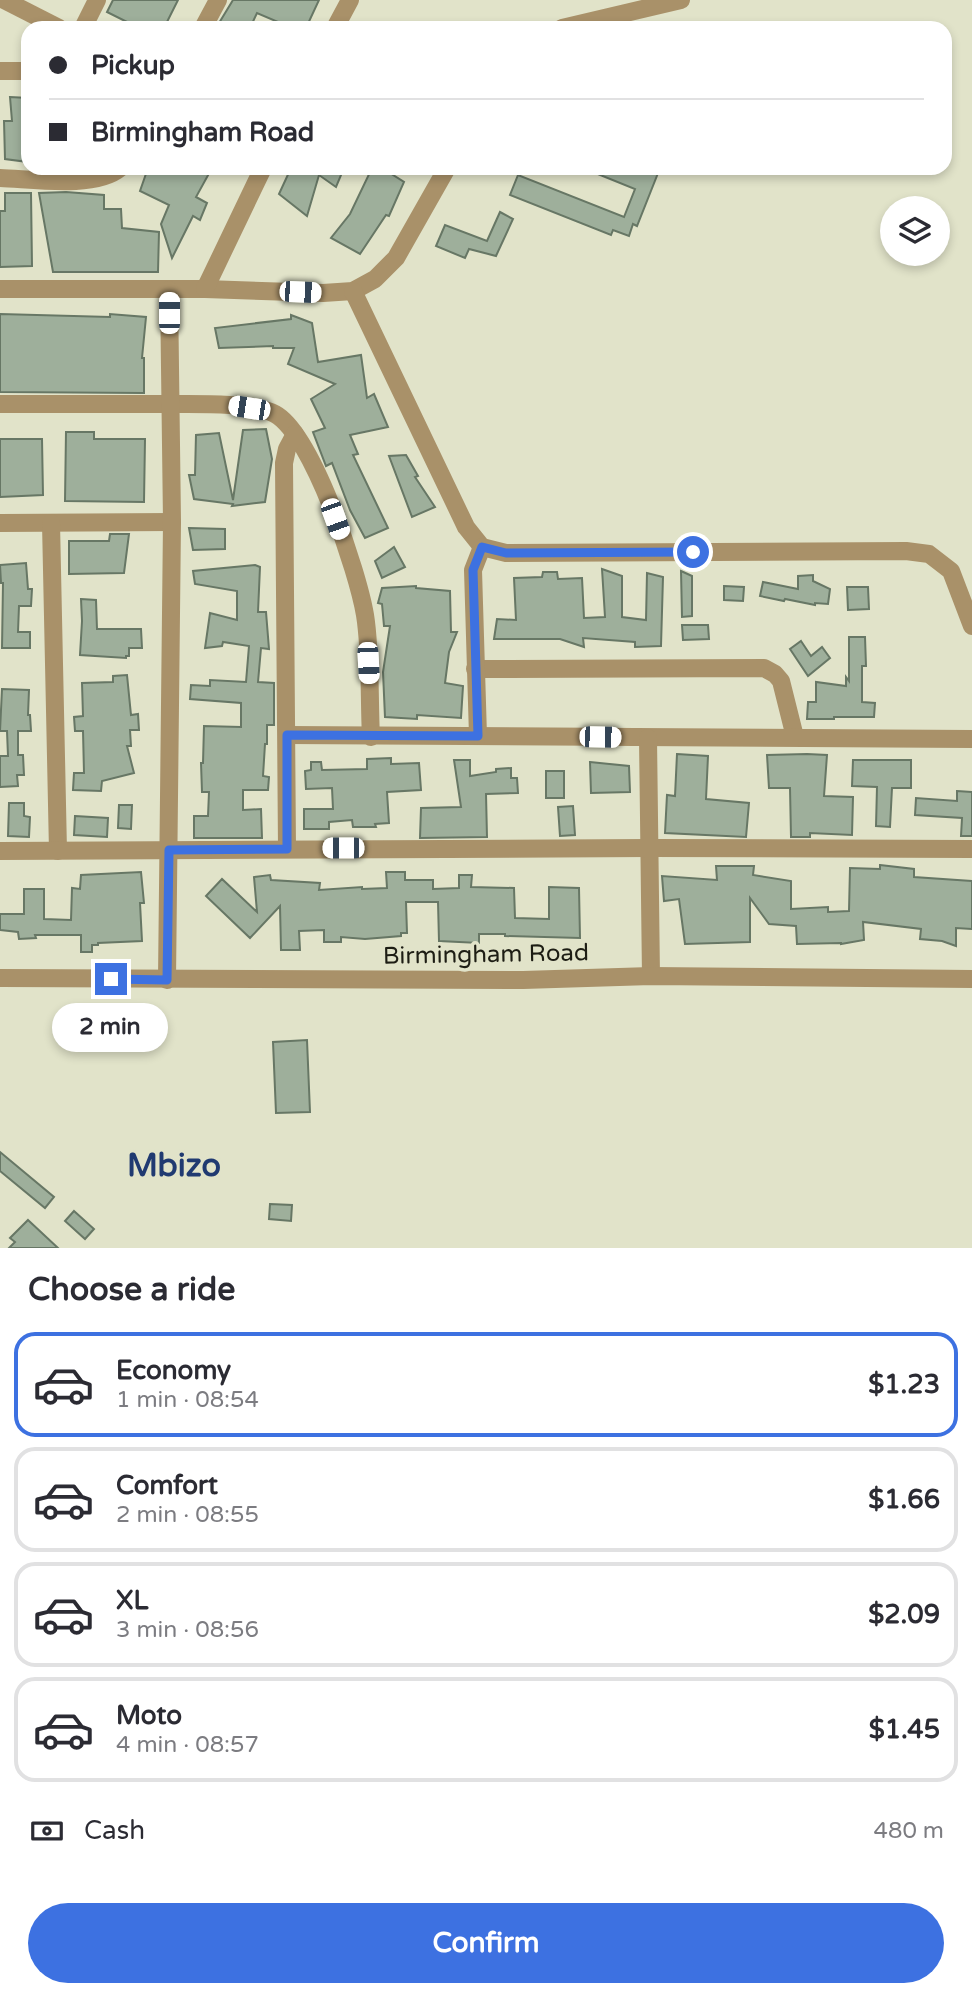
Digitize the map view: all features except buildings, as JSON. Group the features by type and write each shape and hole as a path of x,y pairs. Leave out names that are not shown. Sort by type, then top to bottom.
{"street":[{"path":"86,21 97,0"},
{"path":"207,21 218,0"},
{"path":"339,21 350,0"},
{"path":"589,21 661,2 681,0"},
{"path":"12,2 46,21"},
{"path":"0,71 21,71"},
{"path":"0,178 90,180 109,175"},
{"path":"205,289 260,175"},
{"path":"0,289 205,289 323,293 354,291 375,279 396,258 443,175"},
{"path":"167,980 172,522 169,290"},
{"path":"354,291 466,527 482,547 506,553 906,551 929,554 951,570 972,626"},
{"path":"0,404 226,404 273,412 287,422 328,498 351,562 365,615 371,737"},
{"path":"287,849 284,463 286,449 295,434"},
{"path":"0,523 172,522"},
{"path":"51,523 58,850"},
{"path":"478,736 473,570 482,547"},
{"path":"475,669 764,668 781,681 795,737"},
{"path":"287,735 972,739"},
{"path":"648,738 651,976"},
{"path":"0,850 972,849"},
{"name":"Birmingham Road","path":"0,978 523,980 651,976 972,979"}],"district":[{"name":"Mbizo","path":"174,1165"}],"route":[{"path":"111,979 167,980 169,850 287,849 287,735 478,736 473,570 482,547 506,553 693,552"}]}
